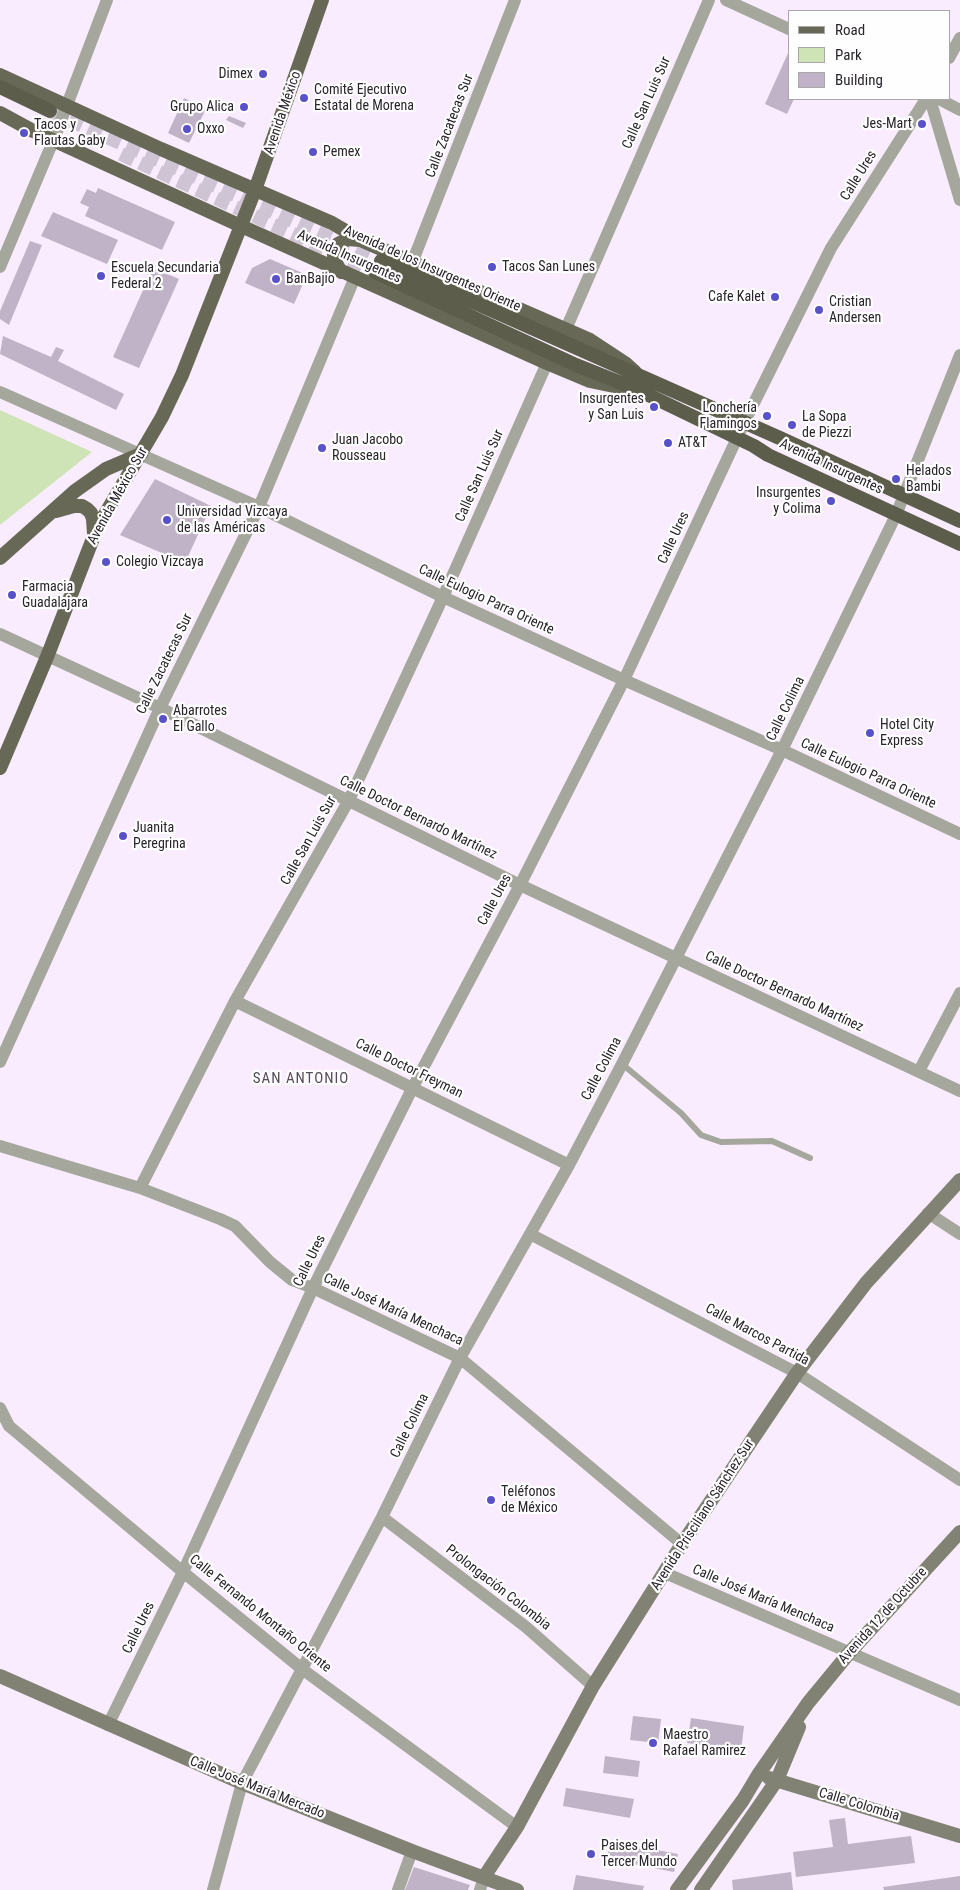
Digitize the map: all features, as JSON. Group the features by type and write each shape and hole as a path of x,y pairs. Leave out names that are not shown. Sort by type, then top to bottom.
{"highway":[{"path":"0,87 48,115 0,98"},
{"name":"Avenida Insurgentes","path":"378,267 638,383 744,423 960,521"},
{"name":"Avenida Insurgentes","path":"638,383 738,439 960,544"}],"main road":[{"name":"Avenida México","path":"241,226 322,0"},
{"name":"Avenida de los Insurgentes Oriente","path":"0,75 332,223 363,241 566,329 608,351"},
{"name":"Avenida Insurgentes","path":"0,113 341,272 547,363 590,381 620,388 638,383 625,363 608,351"},
{"name":"Avenida México Sur","path":"0,768 47,657 94,534 162,417 182,375 241,226"},
{"path":"341,272 334,261 334,254 338,244 348,239 363,241"},
{"path":"0,558 75,491 106,469 141,454"},
{"path":"47,516 63,508 82,506 91,513 94,534"},
{"name":"Avenida Prisciliano Sánchez Sur","path":"482,1884 517,1827 593,1686 682,1544 797,1372 866,1283 960,1180"},
{"name":"Avenida 12 de Octubre","path":"677,1890 743,1800 808,1703 850,1652 960,1532"},
{"name":"Calle José María Mercado","path":"0,1676 242,1783 412,1851 482,1884 517,1890"},
{"name":"Avenida 12 de Octubre","path":"701,1890 778,1780 808,1703"},
{"name":"Calle Colombia","path":"758,1775 960,1836"}],"street":[{"path":"0,267 54,139 107,0"},
{"name":"Calle Zacatecas Sur","path":"412,262 515,0"},
{"name":"Calle San Luis Sur","path":"566,329 709,0"},
{"path":"726,0 788,29"},
{"path":"950,56 960,38"},
{"name":"Calle Ures","path":"108,1725 183,1572 313,1288 413,1087 520,885 624,680 744,423 831,248 925,100"},
{"path":"930,100 960,200"},
{"path":"941,100 960,110"},
{"name":"Calle Zacatecas Sur","path":"0,1062 160,708 259,507 356,277"},
{"name":"Calle Colima","path":"213,1890 242,1783 382,1517 460,1358 622,1064 782,750 896,515 960,355"},
{"name":"Calle San Luis Sur","path":"140,1188 235,1001 349,800 443,597 547,363"},
{"name":"Calle Eulogio Parra Oriente","path":"0,392 259,507 443,597 782,750 960,834"},
{"name":"Calle Doctor Bernardo Martínez","path":"0,634 160,708 520,885 960,1091"},
{"path":"919,1071 960,993"},
{"name":"Calle Doctor Freyman","path":"235,1001 568,1165"},
{"name":"Calle José María Menchaca","path":"0,1146 140,1188 197,1209 235,1226 270,1262 292,1280 313,1288 460,1358 682,1544"},
{"path":"928,1213 960,1234"},
{"name":"Calle Marcos Partida","path":"530,1234 797,1372 960,1480"},
{"name":"Calle Fernando Montaño Oriente","path":"0,1408 9,1426 302,1669 517,1827"},
{"name":"Prolongación Colombia","path":"382,1517 526,1627 593,1686"},
{"name":"Calle José María Menchaca","path":"665,1573 960,1700"},
{"path":"398,1890 412,1851"}],"lane":[{"path":"622,1064 681,1113 701,1135 721,1142 772,1142 810,1158"}],"green space":[{"path":"0,410 92,452 0,525"}],"building":[{"path":"788,53 788,100 794,100 787,114 765,104"},
{"path":"184,98 206,109 189,143 168,133"},
{"path":"229,116 246,123 243,128 226,120"},
{"path":"98,188 175,222 162,250 85,216 89,207 80,203 87,189 96,193"},
{"path":"53,212 118,240 107,264 41,236"},
{"path":"30,241 42,245 9,325 0,319 0,311"},
{"name":"BanBajio","path":"270,259 307,275 294,304 245,283 252,268"},
{"path":"153,268 179,279 139,368 113,357"},
{"path":"3,336 51,357 56,347 64,350 58,361 124,394 116,410 0,354"},
{"name":"Universidad Vizcaya de las Américas","path":"155,479 211,506 185,563 120,535"},
{"path":"633,1716 661,1719 658,1743 630,1740"},
{"path":"691,1718 744,1726 741,1751 687,1743"},
{"path":"605,1756 640,1761 638,1777 603,1773"},
{"path":"566,1788 634,1799 630,1818 563,1806"},
{"path":"845,1818 848,1844 911,1836 915,1863 796,1877 793,1852 833,1847 829,1820"},
{"path":"610,1841 678,1854 674,1872 607,1859"},
{"path":"414,1867 470,1885 468,1890 405,1890"},
{"path":"791,1872 793,1890 733,1890 732,1880"},
{"path":"576,1875 644,1886 643,1890 573,1890"},
{"path":"960,1876 960,1890 884,1890 883,1887"}],"tunnel":[{"path":"50,111 381,261"},
{"path":"121,154 375,272"}],"place":[{"name":"Dimex","path":"263,74"},
{"name":"Comité Ejecutivo Estatal de Morena","path":"304,98"},
{"name":"Grupo Alica","path":"244,107"},
{"name":"Jes-Mart","path":"922,124"},
{"name":"Oxxo","path":"187,129"},
{"name":"Tacos y Flautas Gaby","path":"24,133"},
{"name":"Pemex","path":"313,152"},
{"name":"Tacos San Lunes","path":"492,267"},
{"name":"Escuela Secundaria Federal 2","path":"101,276"},
{"name":"BanBajio","path":"276,279"},
{"name":"Cafe Kalet","path":"775,297"},
{"name":"Cristian Andersen","path":"819,310"},
{"name":"Insurgentes y San Luis","path":"654,407"},
{"name":"Lonchería Flamingos","path":"767,416"},
{"name":"La Sopa de Piezzi","path":"792,425"},
{"name":"AT&T","path":"668,443"},
{"name":"Juan Jacobo Rousseau","path":"322,448"},
{"name":"Helados Bambi","path":"896,479"},
{"name":"Insurgentes y Colima","path":"831,501"},
{"name":"Universidad Vizcaya de las Américas","path":"167,520"},
{"name":"Colegio Vizcaya","path":"106,562"},
{"name":"Farmacia Guadalajara","path":"12,595"},
{"name":"Abarrotes El Gallo","path":"163,719"},
{"name":"Hotel City Express","path":"870,733"},
{"name":"Juanita Peregrina","path":"123,836"},
{"name":"Teléfonos de México","path":"491,1500"},
{"name":"Maestro Rafael Ramirez","path":"653,1743"},
{"name":"Paises del Tercer Mundo","path":"591,1854"}],"district":[{"name":"SAN ANTONIO","path":"301,1079"}]}
